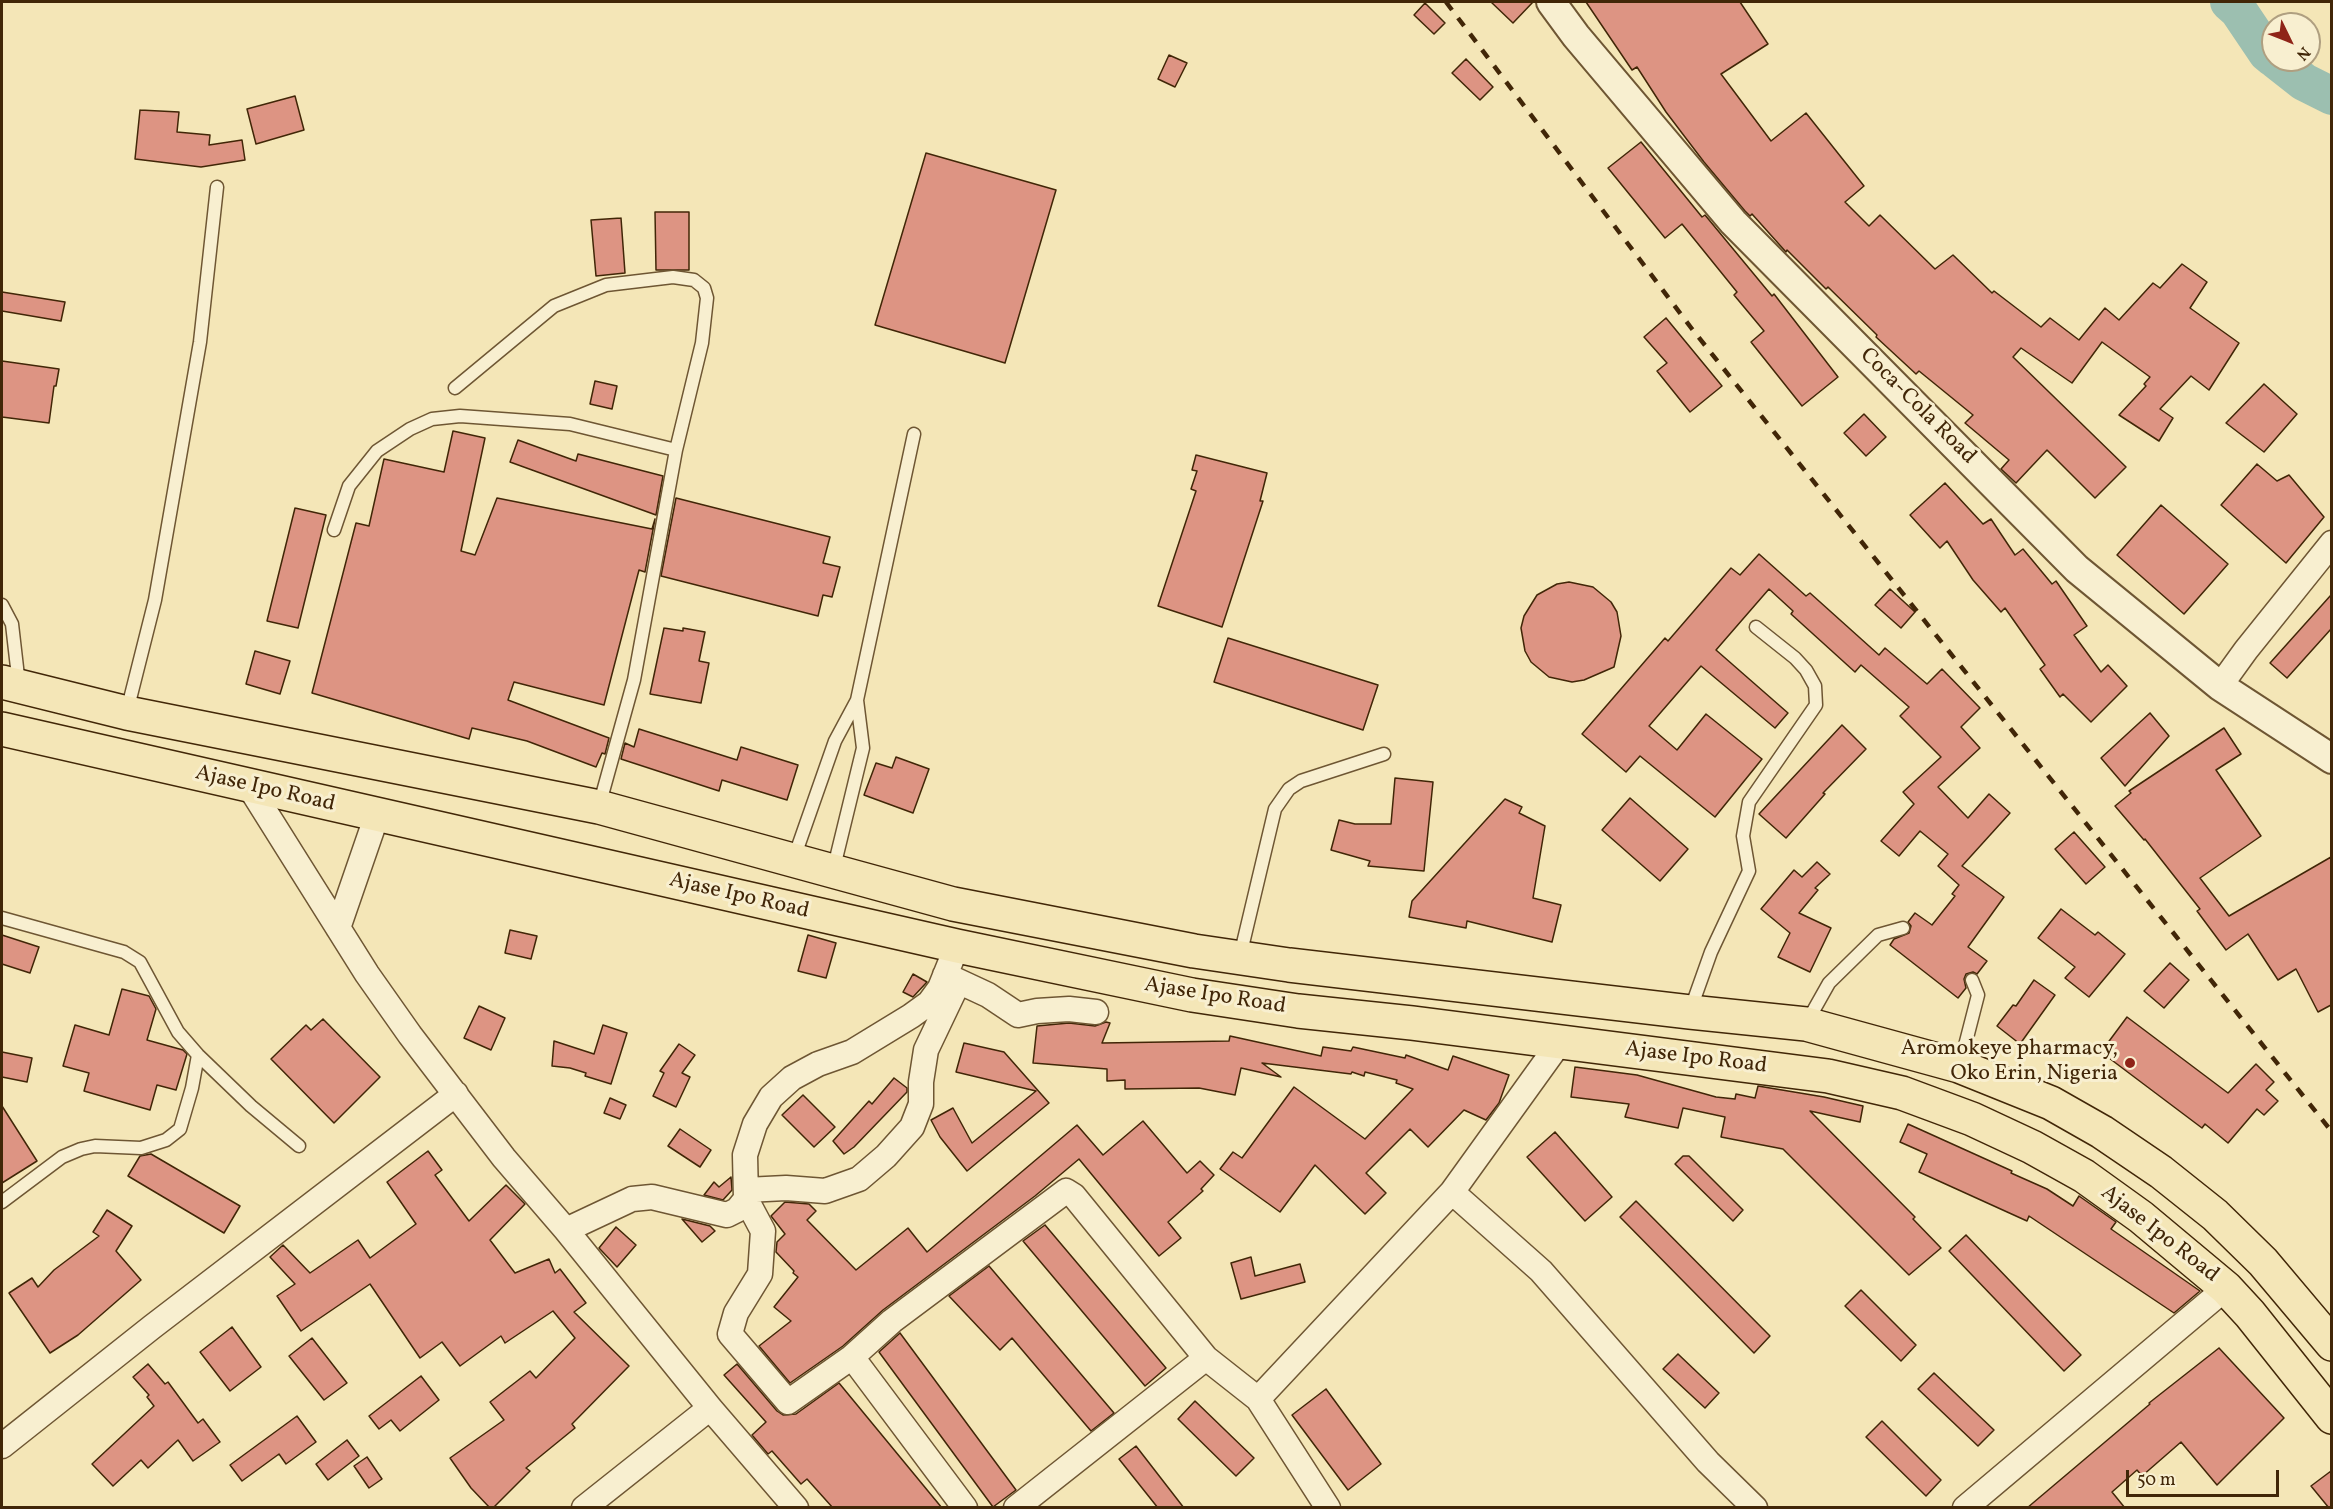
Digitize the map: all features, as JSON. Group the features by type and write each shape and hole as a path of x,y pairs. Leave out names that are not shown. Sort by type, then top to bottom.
{"highway":[{"name":"Ajase Ipo Road","path":"10,684 127,713 599,807 953,904 1234,957 1806,1024 1959,1066 2051,1102 2102,1132 2161,1172 2215,1215 2263,1262 2331,1344"},
{"name":"Ajase Ipo Road","path":"2,729 376,815 953,968 1078,973 1222,1000 1828,1076 1902,1094 1962,1115 2032,1147 2084,1176 2141,1217 2226,1288 2250,1314 2331,1417"},
{"path":"1222,1000 1234,957"}],"street":[{"name":"Coca-Cola Road","path":"1551,2 1576,36 1733,222 2077,569 2220,686 2331,759"},
{"path":"2220,686 2331,543"},
{"path":"249,786 390,1008 504,1158 566,1230 710,1408 796,1508"},
{"path":"338,928 376,815"},
{"path":"953,968 1018,1015 1069,1009 1096,1012"},
{"path":"953,968 929,1003 911,1016 852,1052 818,1064 792,1078 771,1097 755,1124 745,1155 746,1194 763,1231 760,1274 736,1313 730,1334 788,1402 852,1357 892,1321 1065,1191 1074,1196 1206,1358 1258,1399 1328,1508"},
{"path":"746,1194 786,1188 825,1191 859,1179 886,1156 912,1127 921,1104 921,1082 926,1050 938,1020 953,968"},
{"path":"1258,1399 1452,1192 1560,1041"},
{"path":"2,1446 152,1327 456,1094"},
{"path":"1452,1192 1541,1271 1708,1462 1755,1508"},
{"path":"566,1230 632,1199 652,1197 728,1215 737,1210 746,1194"},
{"path":"1965,1508 2226,1288"},
{"path":"852,1357 965,1508"},
{"path":"1016,1508 1206,1358"},
{"path":"584,1508 710,1408"}],"lane":[{"path":"127,713 155,600 200,342 217,187"},
{"path":"454,388 554,306 606,285 674,277 694,280 704,288 707,298 702,344 676,450 634,680 599,807"},
{"path":"334,530 350,486 377,451 410,429 432,418 460,416 570,424 676,450"},
{"path":"794,861 835,741 857,699 914,434"},
{"path":"2,605 12,624 10,684"},
{"path":"1690,1012 1711,952 1749,871 1743,836 1749,802 1816,705 1815,686 1806,670 1795,658 1756,627"},
{"path":"833,871 863,748 857,699"},
{"path":"1234,957 1275,809 1288,789 1301,781 1384,754"},
{"path":"2,918 124,952 140,962 178,1032 198,1055 251,1106 299,1146"},
{"path":"1806,1024 1829,983 1837,975 1878,935 1903,928"},
{"path":"1959,1066 1978,995 1972,980"},
{"path":"2,1203 62,1157 81,1149 95,1146 141,1148 166,1140 180,1128 192,1088 198,1055"}],"building":[{"path":"1491,2 1533,2 1513,23"},
{"path":"1586,2 1740,2 1768,44 1721,74 1771,141 1806,113 1864,186 1845,202 1869,226 1880,215 1935,269 1953,255 1992,293 1994,291 2041,327 2050,318 2079,340 2105,308 2119,320 2153,283 2160,288 2182,264 2207,282 2190,308 2239,343 2209,390 2191,376 2160,409 2173,418 2159,441 2119,415 2146,386 2144,384 2150,377 2102,342 2072,383 2021,348 2013,357 2126,467 2095,498 2047,450 2016,483 2001,469 2009,460 1965,423 1973,415 1919,371 1916,374 1876,337 1877,335 1828,287 1826,289 1787,250 1786,252 1752,214 1750,216 1745,211 1666,112 1637,67 1632,70"},
{"path":"1425,3 1445,23 1434,34 1414,15"},
{"path":"1169,55 1187,63 1175,87 1158,79"},
{"path":"1466,59 1493,87 1480,100 1452,73"},
{"path":"295,96 304,130 256,144 247,109"},
{"path":"140,110 179,112 177,132 210,135 209,145 242,140 245,160 201,167 135,159"},
{"path":"1641,142 1702,217 1705,215 1772,296 1774,294 1838,377 1802,406 1751,342 1764,331 1734,295 1737,292 1682,224 1665,238 1608,168"},
{"path":"926,153 1056,190 1005,363 875,325"},
{"path":"655,212 689,212 689,270 656,270"},
{"path":"621,218 625,273 596,276 591,220"},
{"path":"2,292 65,302 61,321 2,311"},
{"path":"1666,318 1722,386 1690,412 1657,371 1667,363 1644,337"},
{"path":"2,361 59,369 56,386 54,386 49,423 2,417"},
{"path":"595,381 617,386 612,409 590,404"},
{"path":"2264,384 2297,414 2264,452 2226,423"},
{"path":"1864,414 1886,437 1866,456 1844,433"},
{"path":"453,431 485,438 461,551 475,555 497,498 652,529 655,519 645,572 639,570 604,705 514,682 508,700 609,738 605,754 602,753 596,767 527,741 472,728 469,739 312,693 356,523 369,526 384,459 444,472"},
{"path":"518,440 576,461 578,454 663,476 656,515 510,462"},
{"path":"1196,455 1267,473 1260,501 1263,501 1222,627 1158,606 1196,491 1191,489 1197,471 1192,470"},
{"path":"2257,464 2277,481 2289,475 2324,517 2286,563 2221,505"},
{"path":"1945,483 1983,524 1991,519 2015,555 2023,549 2052,584 2056,581 2087,626 2074,635 2101,672 2108,665 2127,686 2091,722 2063,694 2060,697 2040,669 2045,665 2005,608 2001,612 1973,580 1947,541 1940,548 1910,515"},
{"path":"676,498 830,537 823,563 840,567 832,597 823,595 818,616 661,576"},
{"path":"2161,505 2228,564 2184,614 2117,555"},
{"path":"295,508 326,515 298,628 267,621"},
{"path":"1759,554 1806,596 1810,593 1879,655 1885,648 1927,684 1942,669 1980,708 1961,727 1980,748 1938,787 1968,818 1989,794 2010,813 1962,866 2004,897 1968,947 1987,961 1977,974 1973,972 1966,974 1964,979 1966,988 1958,998 1890,945 1894,939 1909,933 1911,926 1908,922 1915,913 1932,925 1955,896 1952,894 1959,885 1938,866 1948,854 1920,831 1899,856 1881,841 1914,804 1903,792 1941,757 1900,716 1909,707 1861,665 1855,672 1791,614 1793,611 1769,589 1716,650 1788,713 1775,728 1701,666 1649,726 1677,750 1706,714 1762,759 1715,817 1640,756 1626,772 1582,734 1665,638 1668,641 1731,568 1740,575"},
{"path":"1569,582 1593,587 1611,602 1617,612 1621,636 1614,667 1584,680 1572,682 1549,677 1531,662 1525,651 1521,628 1524,616 1537,595 1557,584"},
{"path":"1890,589 1915,612 1901,628 1875,605"},
{"path":"2331,595 2331,629 2287,678 2270,663"},
{"path":"664,628 683,631 683,628 705,632 699,661 709,663 701,703 650,694"},
{"path":"1228,638 1378,685 1363,730 1214,682"},
{"path":"255,651 290,661 280,694 246,684"},
{"path":"2150,713 2169,736 2125,786 2101,758"},
{"path":"1842,725 1866,749 1823,793 1825,794 1786,838 1759,814"},
{"path":"2224,728 2241,754 2216,770 2261,836 2200,878 2229,916 2331,857 2331,1005 2318,1012 2296,969 2278,980 2248,934 2226,950 2197,911 2200,909 2145,839 2115,806 2131,793 2129,791"},
{"path":"639,729 737,760 741,747 798,765 787,800 722,780 719,791 621,759 625,743 634,747"},
{"path":"896,757 929,769 913,813 864,795 876,763 892,768"},
{"path":"1395,778 1433,782 1424,871 1368,866 1370,861 1331,850 1339,820 1355,824 1391,824"},
{"path":"1630,798 1688,849 1660,881 1602,830"},
{"path":"1505,799 1522,807 1519,813 1545,826 1533,898 1561,905 1552,942 1467,921 1466,928 1409,917 1412,901"},
{"path":"2074,832 2105,867 2086,884 2055,849"},
{"path":"1817,862 1830,874 1815,888 1818,890 1799,913 1831,928 1810,972 1778,957 1790,933 1761,909 1794,870 1802,877"},
{"path":"2061,909 2095,935 2098,932 2125,954 2089,997 2065,978 2075,967 2038,938"},
{"path":"510,930 537,936 531,959 505,953"},
{"path":"2,935 39,947 30,973 2,964"},
{"path":"808,935 836,943 826,978 798,971"},
{"path":"2170,963 2189,980 2164,1008 2144,991"},
{"path":"913,974 927,982 913,997 903,992"},
{"path":"2034,980 2055,995 2020,1044 1997,1026 2013,1005 2016,1006"},
{"path":"122,989 149,996 156,1009 147,1040 183,1050 187,1054 176,1090 157,1085 150,1110 84,1091 89,1073 63,1066 75,1025 109,1035"},
{"path":"479,1006 505,1018 491,1050 464,1038"},
{"path":"2127,1017 2228,1093 2256,1064 2274,1082 2266,1090 2278,1101 2264,1115 2257,1109 2228,1143 2205,1124 2202,1128 2101,1052"},
{"path":"323,1019 380,1077 334,1123 271,1059 306,1025 311,1030"},
{"path":"1069,1023 1095,1026 1110,1023 1102,1043 1229,1041 1230,1036 1321,1056 1323,1047 1351,1051 1353,1047 1405,1058 1406,1055 1448,1070 1453,1056 1509,1075 1499,1103 1486,1120 1464,1110 1428,1147 1410,1129 1366,1173 1386,1193 1365,1214 1315,1165 1280,1212 1220,1169 1233,1152 1242,1158 1294,1087 1365,1139 1413,1089 1396,1083 1397,1080 1365,1072 1364,1076 1352,1072 1351,1074 1262,1063 1281,1077 1241,1068 1235,1095 1199,1088 1125,1089 1125,1080 1107,1081 1107,1069 1033,1063 1037,1026"},
{"path":"603,1025 627,1033 611,1084 585,1076 586,1073 570,1068 552,1066 554,1041 594,1054"},
{"path":"964,1043 1004,1052 1049,1103 967,1171 940,1137 931,1120 953,1108 972,1143 1036,1091 956,1072"},
{"path":"679,1044 695,1055 682,1073 690,1077 676,1107 653,1096 664,1073 660,1071"},
{"path":"2,1052 32,1058 27,1082 2,1077"},
{"path":"1575,1067 1637,1075 1716,1097 1735,1099 1736,1094 1755,1098 1758,1086 1863,1106 1860,1122 1810,1111 1915,1217 1913,1219 1941,1248 1909,1275 1783,1149 1721,1137 1725,1117 1683,1108 1678,1128 1625,1117 1629,1104 1571,1097"},
{"path":"894,1078 907,1088 907,1092 854,1147 844,1154 833,1141 869,1101 872,1104"},
{"path":"803,1095 835,1127 814,1147 782,1115"},
{"path":"610,1098 626,1105 620,1119 604,1113"},
{"path":"2,1106 37,1161 2,1183"},
{"path":"1143,1121 1187,1173 1200,1161 1214,1175 1201,1189 1203,1191 1168,1222 1181,1238 1159,1256 1079,1159 1035,1196 883,1310 843,1346 790,1383 759,1346 791,1321 774,1307 798,1277 776,1252 777,1242 785,1234 771,1216 785,1202 809,1204 816,1211 807,1220 856,1270 908,1228 927,1252 1077,1125 1103,1155"},
{"path":"1908,1124 2012,1171 2011,1173 2047,1189 2073,1206 2079,1196 2116,1222 2111,1229 2200,1291 2174,1313 2029,1216 2027,1221 1919,1172 1927,1154 1900,1142"},
{"path":"680,1129 711,1150 700,1167 668,1146"},
{"path":"1555,1132 1612,1197 1585,1221 1527,1157"},
{"path":"428,1151 442,1170 435,1175 469,1221 506,1185 525,1204 490,1240 515,1273 549,1259 555,1273 560,1269 586,1303 574,1312 629,1366 572,1424 575,1428 526,1468 530,1471 493,1508 490,1508 471,1488 450,1458 504,1420 490,1402 530,1371 536,1378 575,1338 553,1311 505,1343 501,1336 460,1366 442,1342 420,1358 370,1284 301,1331 277,1296 295,1284 270,1257 283,1245 310,1273 358,1240 370,1258 416,1224 387,1182"},
{"path":"151,1154 240,1206 224,1233 128,1176 140,1156"},
{"path":"1683,1156 1689,1156 1743,1210 1733,1221 1675,1164"},
{"path":"731,1177 732,1190 723,1200 704,1195 714,1182 719,1187"},
{"path":"1636,1201 1770,1336 1754,1353 1620,1217"},
{"path":"107,1210 132,1226 116,1251 141,1280 78,1335 50,1353 9,1293 32,1278 38,1287 54,1270 99,1236 93,1232"},
{"path":"682,1219 710,1226 715,1231 702,1242"},
{"path":"1045,1225 1166,1368 1145,1386 1023,1241"},
{"path":"616,1227 636,1245 617,1267 599,1248"},
{"path":"1966,1235 2081,1355 2064,1371 1949,1251"},
{"path":"1251,1257 1255,1276 1300,1264 1305,1282 1241,1299 1231,1263"},
{"path":"989,1266 1114,1413 1091,1431 1012,1338 1000,1350 949,1296"},
{"path":"1861,1290 1916,1345 1901,1361 1845,1306"},
{"path":"232,1327 261,1367 230,1391 200,1352"},
{"path":"900,1333 1016,1490 993,1507 879,1352"},
{"path":"312,1338 347,1383 324,1400 289,1356"},
{"path":"2219,1348 2284,1418 2217,1485 2181,1442 2142,1476 2137,1470 2112,1492 2125,1508 2027,1508 2149,1403"},
{"path":"1678,1354 1719,1393 1705,1408 1663,1369"},
{"path":"148,1364 165,1384 168,1382 198,1423 203,1419 220,1442 193,1461 178,1440 148,1468 141,1460 113,1486 92,1464 154,1406 147,1397 149,1395 133,1377"},
{"path":"737,1364 783,1415 796,1414 839,1383 942,1508 833,1508 807,1479 801,1484 772,1451 768,1454 752,1435 766,1422 724,1375"},
{"path":"1934,1373 1994,1430 1978,1446 1918,1389"},
{"path":"421,1376 439,1400 400,1431 391,1420 379,1429 369,1416"},
{"path":"1326,1389 1381,1464 1348,1490 1292,1415"},
{"path":"1195,1401 1254,1458 1236,1476 1178,1419"},
{"path":"297,1416 316,1442 286,1464 279,1454 242,1481 230,1465"},
{"path":"1882,1421 1941,1480 1926,1496 1866,1437"},
{"path":"347,1440 359,1456 328,1480 316,1464"},
{"path":"1136,1446 1184,1508 1158,1508 1119,1459"},
{"path":"367,1457 382,1479 369,1488 354,1466"},
{"path":"2331,1471 2331,1508 2329,1508 2311,1486"}],"waterway":[{"path":"2229,2 2238,10 2261,44"},
{"path":"2291,72 2304,82 2332,96"}],"railway":[{"path":"1446,2 1692,329 2332,1132"}],"place":[{"name":"Aromokeye pharmacy, Oko Erin, Nigeria","path":"2130,1063"}]}
